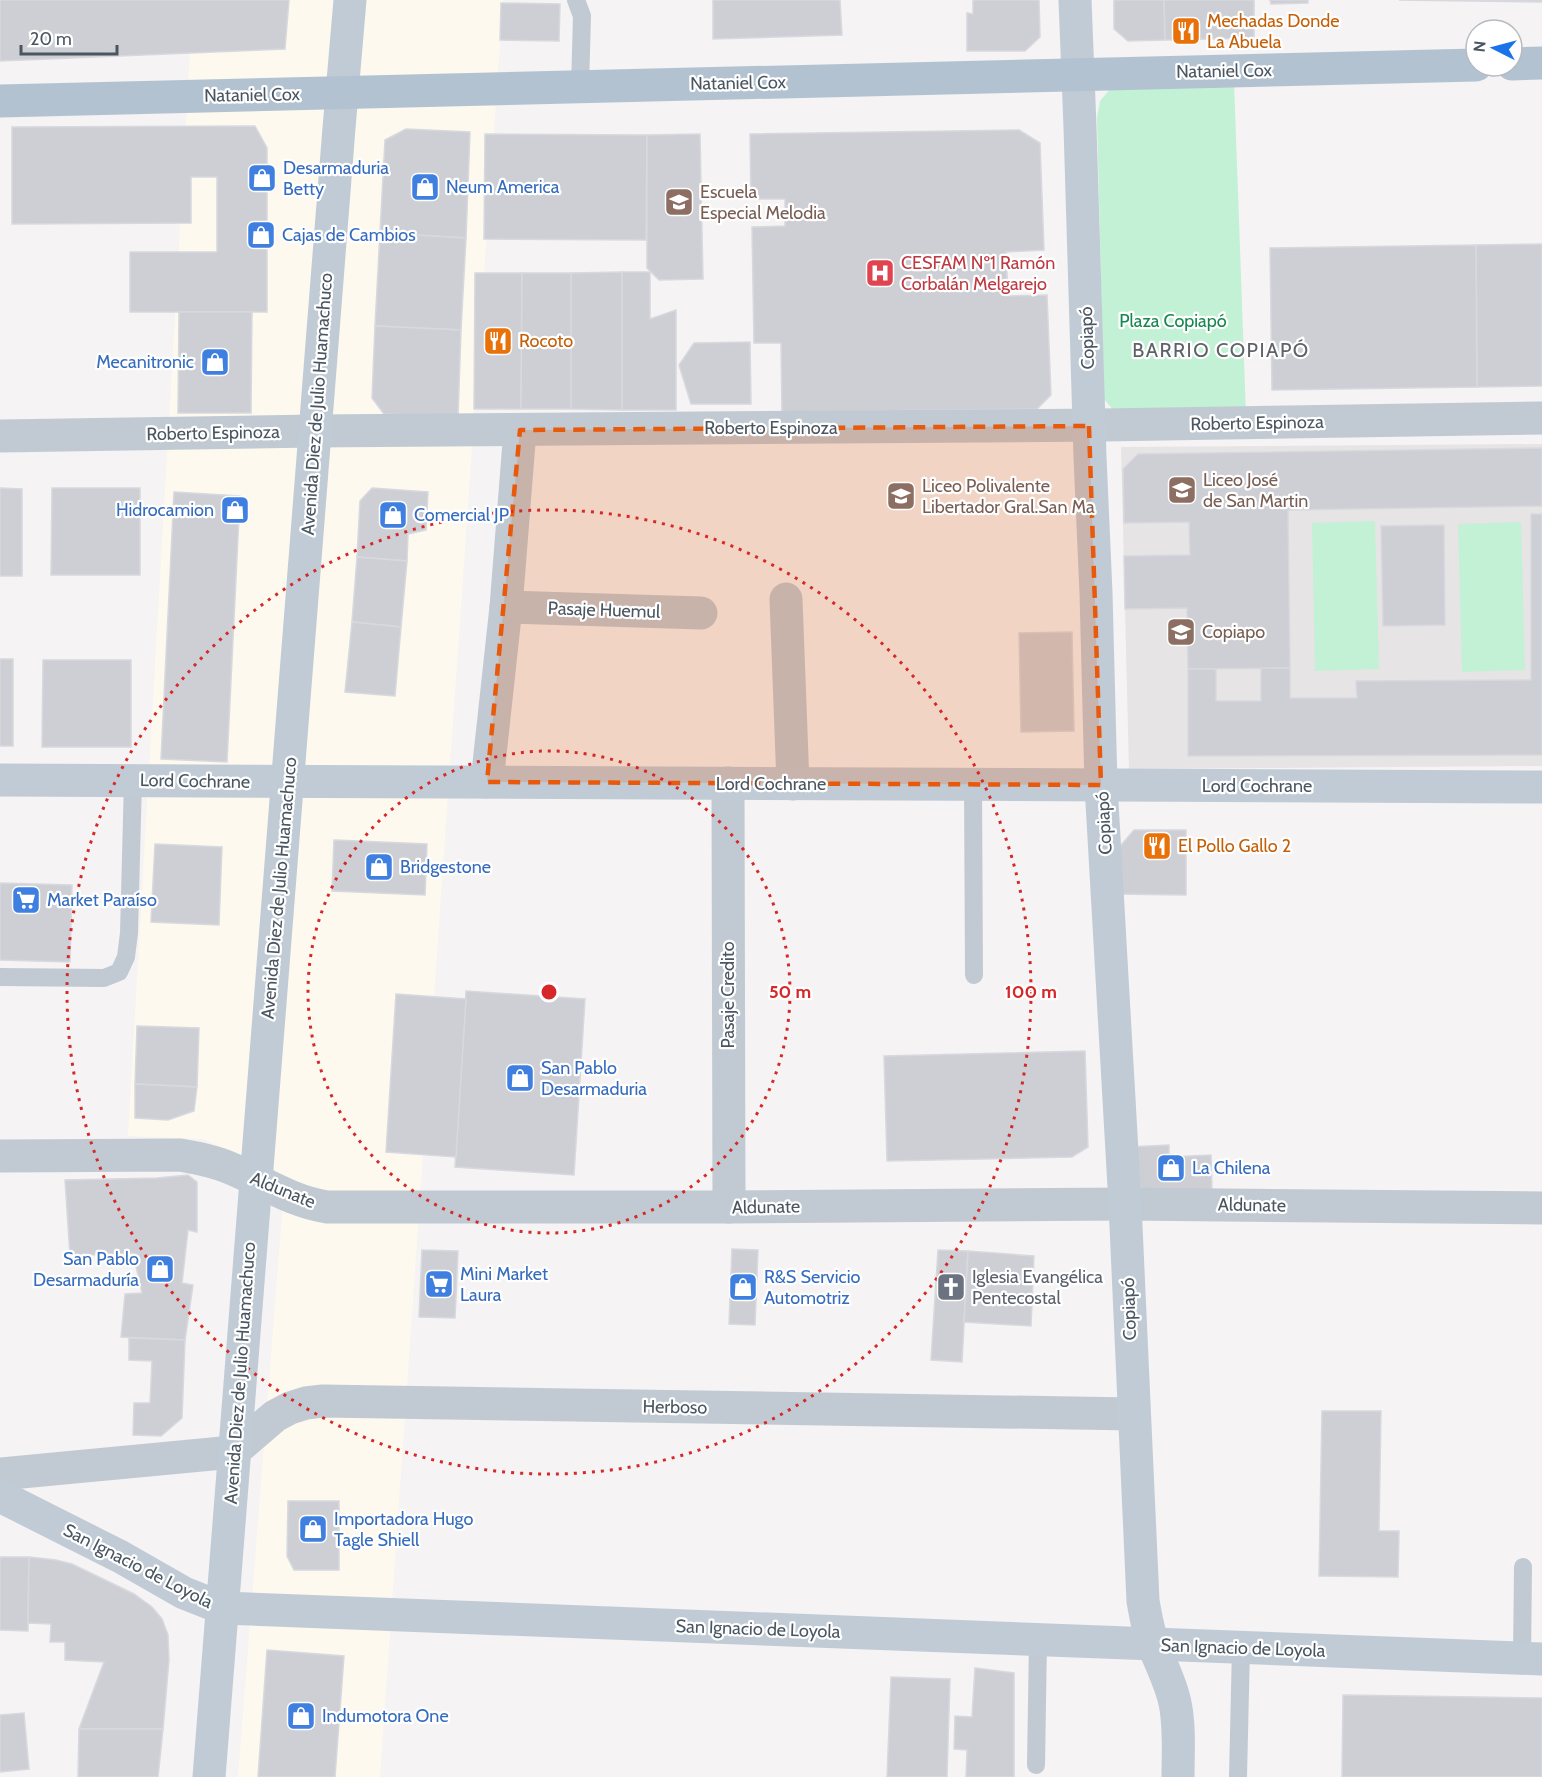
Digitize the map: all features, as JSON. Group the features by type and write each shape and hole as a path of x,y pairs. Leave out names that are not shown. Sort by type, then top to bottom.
{"main road":[{"path":"1524,64 1542,63"},
{"name":"Nataniel Cox","path":"0,101 1464,65"}],"street":[{"name":"Avenida Diez de Julio Huamachuco","path":"209,1777 350,0"},
{"name":"Copiapó","path":"1075,0 1101,785 1125,1204 1143,1601 1147,1626 1175,1704 1178,1725 1178,1777"},
{"name":"Roberto Espinoza","path":"0,436 1089,426 1542,418"},
{"path":"487,782 506,607 520,430"},
{"path":"786,599 793,784"},
{"name":"Pasaje Huemul","path":"506,607 701,614"},
{"name":"Lord Cochrane","path":"0,780 1542,787"},
{"name":"Pasaje Credito","path":"728,783 729,1207"},
{"name":"Aldunate","path":"0,1156 180,1155 206,1159 231,1168 307,1204 327,1207 1125,1204 1542,1208"},
{"name":"Herboso","path":"233,1452 275,1416 306,1402 323,1401 1134,1414"},
{"path":"0,1474 233,1452"},
{"name":"San Ignacio de Loyola","path":"0,1496 121,1557 184,1593 222,1608 1532,1659"}],"lane":[{"path":"576,0 582,16 580,87"},
{"path":"0,976 104,978 119,972 126,957 129,933 132,780"},
{"path":"972,784 974,975"},
{"path":"1523,1566 1532,1659"},
{"path":"1035,1765 1038,1640"},
{"path":"1238,1777 1241,1648"}],"highlighted area":[{"path":"1089,426 1101,785 487,782 520,430"}],"shaded area":[{"path":"0,0 503,0 380,1777 238,1777 285,1176 203,1139 128,1136 190,52"},
{"path":"1542,444 1542,766 1129,769 1121,447"}],"green space":[{"name":"Plaza Copiapó","path":"1234,82 1246,415 1114,411 1104,399 1097,118 1100,101 1111,88"},
{"path":"1375,521 1379,669 1315,671 1312,523"},
{"path":"1521,522 1525,670 1462,672 1458,524"}],"building":[{"path":"0,0 289,0 285,49 0,61"},
{"path":"713,0 840,0 842,35 713,39"},
{"path":"973,0 1039,0 1040,37 1025,51 967,51 967,13 973,14"},
{"path":"1114,0 1164,0 1165,40 1128,41 1114,29"},
{"path":"1164,0 1254,0 1254,38 1165,40"},
{"path":"1270,0 1308,0 1308,3 1271,4"},
{"path":"1399,0 1542,0 1542,2"},
{"path":"501,3 560,4 559,41 500,40"},
{"path":"255,126 267,148 267,312 130,312 130,252 217,252 217,177 191,177 191,223 12,224 12,127"},
{"name":"Neum America","path":"406,129 470,132 466,238 380,233 385,140"},
{"name":"CESFAM Nº1 Ramón Corbalán Melgarejo","path":"1019,130 1040,143 1044,250 1006,252 1008,296 1047,295 1051,395 1037,409 782,412 781,343 754,343 752,227 785,226 785,199 751,199 750,134"},
{"path":"485,134 647,135 646,240 484,239"},
{"path":"700,134 703,279 659,280 647,268 647,135"},
{"path":"380,233 466,238 461,330 375,326"},
{"path":"1542,244 1542,386 1477,387 1476,245"},
{"path":"1476,245 1477,387 1272,390 1270,248"},
{"path":"622,272 622,410 571,409 571,273"},
{"path":"622,272 650,272 650,319 676,310 676,410 622,410"},
{"name":"Rocoto","path":"475,273 522,273 521,409 474,409"},
{"path":"522,273 571,273 571,409 521,409"},
{"name":"Mecanitronic","path":"179,312 252,312 251,413 178,413"},
{"path":"375,326 461,330 458,417 384,414 372,398"},
{"path":"750,342 751,404 691,404 679,365 694,343"},
{"path":"1542,448 1542,506 1288,510 1290,668 1188,669 1187,608 1125,609 1124,556 1190,555 1189,522 1124,523 1123,469 1138,454"},
{"path":"0,488 22,489 22,576 0,576"},
{"path":"52,488 140,488 140,575 51,575"},
{"name":"Comercial JP","path":"372,488 428,492 426,530 408,534 407,561 357,557 360,501"},
{"path":"174,492 240,496 227,762 161,759"},
{"path":"1531,514 1542,514 1542,755 1188,756 1188,669 1216,669 1216,701 1261,701 1261,668 1290,668 1290,698 1357,698 1356,681 1531,680"},
{"path":"1444,525 1445,625 1383,626 1381,526"},
{"path":"357,557 407,561 401,627 352,622"},
{"path":"352,622 401,627 395,696 345,692"},
{"path":"1072,632 1074,731 1021,732 1019,633"},
{"path":"0,659 13,659 13,746 0,746"},
{"path":"43,660 131,660 131,747 42,747"},
{"path":"1134,830 1186,830 1186,895 1116,894 1116,851"},
{"name":"Bridgestone","path":"334,840 427,844 425,895 332,891"},
{"path":"155,844 222,847 219,925 151,922"},
{"path":"0,883 72,885 70,962 0,960"},
{"name":"San Pablo Desarmaduria","path":"466,991 585,999 574,1175 455,1167"},
{"path":"396,994 466,999 456,1157 386,1152"},
{"path":"137,1026 199,1028 197,1087 135,1084"},
{"path":"1085,1051 1088,1147 1072,1157 887,1161 884,1056"},
{"path":"135,1084 197,1087 194,1111 168,1120 135,1118"},
{"name":"La Chilena","path":"1169,1145 1169,1157 1211,1155 1212,1190 1148,1193 1131,1179 1129,1147"},
{"name":"San Pablo Desarmaduría","path":"188,1175 197,1182 197,1232 188,1230 182,1283 193,1285 185,1340 121,1337 125,1294 142,1293 133,1253 70,1256 65,1180"},
{"name":"R&S Servicio Automotriz","path":"732,1249 758,1250 755,1325 729,1324"},
{"name":"Mini Market Laura","path":"422,1250 458,1251 455,1318 419,1317"},
{"name":"Iglesia Evangélica Pentecostal","path":"938,1250 968,1251 962,1362 931,1360"},
{"path":"968,1251 1034,1256 1031,1326 964,1322"},
{"path":"129,1338 185,1340 182,1418 161,1436 133,1435 134,1403 150,1403 152,1361 129,1360"},
{"path":"1322,1411 1381,1411 1379,1531 1399,1531 1398,1577 1319,1576"},
{"name":"Importadora Hugo Tagle Shiell","path":"288,1501 339,1501 339,1570 294,1570 287,1556"},
{"path":"0,1557 29,1557 28,1631 0,1630"},
{"path":"29,1557 72,1564 134,1594 152,1607 162,1619 168,1635 169,1660 163,1729 79,1729 104,1662 65,1660 65,1642 50,1642 51,1624 28,1623"},
{"name":"Indumotora One","path":"267,1650 344,1656 335,1777 258,1777"},
{"path":"975,1668 1014,1673 1014,1777 966,1777 967,1750 954,1749 955,1716 972,1717"},
{"path":"891,1677 950,1679 947,1777 887,1777"},
{"path":"1343,1695 1542,1698 1542,1777 1342,1777"},
{"path":"24,1713 29,1769 0,1772 0,1715"},
{"path":"79,1729 163,1729 158,1777 78,1777"}],"place":[{"name":"Mechadas Donde La Abuela","path":"1186,31"},
{"name":"Desarmaduria Betty","path":"262,178"},
{"name":"Neum America","path":"425,187"},
{"name":"Escuela Especial Melodia","path":"679,202"},
{"name":"Cajas de Cambios","path":"261,235"},
{"name":"CESFAM Nº1 Ramón Corbalán Melgarejo","path":"880,273"},
{"name":"Rocoto","path":"498,341"},
{"name":"Mecanitronic","path":"215,362"},
{"name":"Liceo José de San Martin","path":"1182,490"},
{"name":"Liceo Polivalente Libertador Gral.San Ma","path":"901,496"},
{"name":"Hidrocamion","path":"235,510"},
{"name":"Comercial JP","path":"393,515"},
{"name":"Copiapo","path":"1181,632"},
{"name":"El Pollo Gallo 2","path":"1157,846"},
{"name":"Bridgestone","path":"379,867"},
{"name":"Market Paraíso","path":"26,900"},
{"name":"San Pablo Desarmaduria","path":"520,1078"},
{"name":"La Chilena","path":"1171,1168"},
{"name":"San Pablo Desarmaduría","path":"160,1269"},
{"name":"Mini Market Laura","path":"439,1284"},
{"name":"R&S Servicio Automotriz","path":"743,1287"},
{"name":"Iglesia Evangélica Pentecostal","path":"951,1287"},
{"name":"Importadora Hugo Tagle Shiell","path":"313,1529"},
{"name":"Indumotora One","path":"301,1716"}],"district":[{"name":"BARRIO COPIAPÓ","path":"1221,350"}]}
